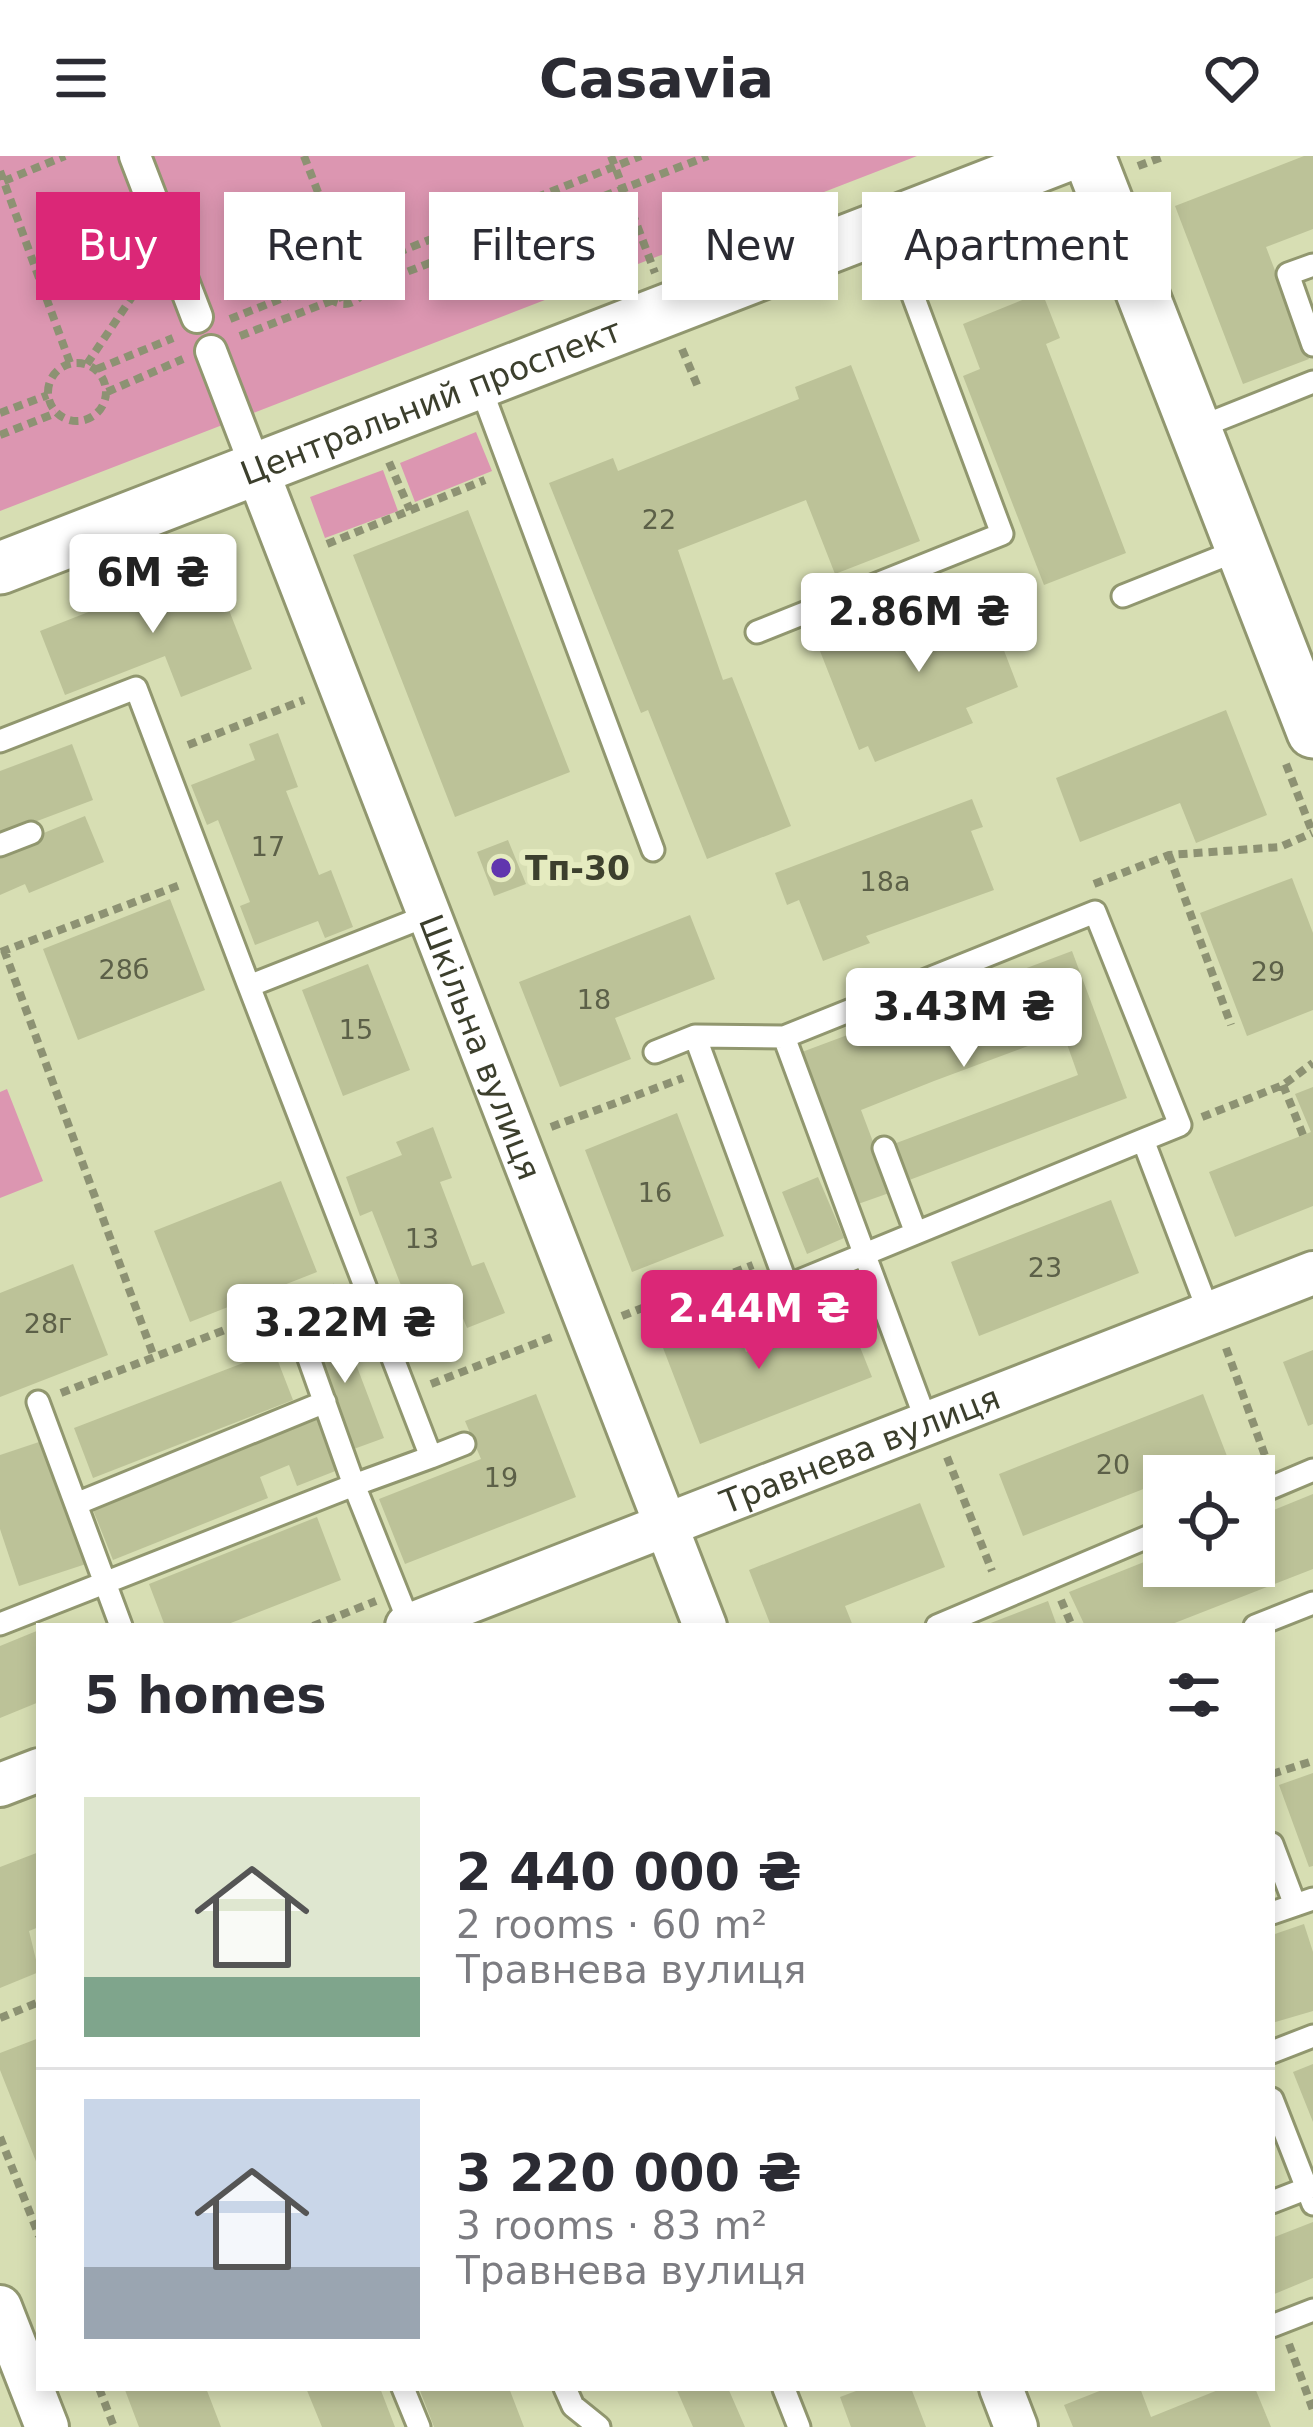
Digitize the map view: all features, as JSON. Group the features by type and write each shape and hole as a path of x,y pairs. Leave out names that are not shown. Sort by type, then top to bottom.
{"street":[{"path":"135,156 149,192"},
{"name":"Центральний проспект","path":"972,192 1065,156"},
{"path":"1089,156 1242,549 1297,741"},
{"name":"Центральний проспект","path":"0,568 479,382 677,335 862,238"},
{"path":"192,300 256,468"},
{"name":"Шкільна вулиця","path":"256,468 704,1623"},
{"name":"Травнева вулиця","path":"405,1615 666,1525 937,1440 1217,1330 1313,1273"},
{"path":"0,1785 36,1771"},
{"path":"0,2307 46,2427"},
{"path":"1003,2391 1016,2427"}],"lane":[{"path":"1313,265 1288,274 1313,345"},
{"path":"757,632 1002,534 915,300"},
{"path":"479,382 653,850"},
{"path":"1195,429 1313,382"},
{"path":"1123,596 1242,549"},
{"path":"0,741 136,688 431,1456"},
{"path":"0,844 32,832"},
{"path":"655,1052 695,1036 784,1037 1096,912 1180,1125 788,1286 695,1036"},
{"path":"249,986 429,915"},
{"path":"784,1037 863,1256 937,1440"},
{"path":"1143,1140 1217,1330"},
{"path":"884,1148 916,1233"},
{"path":"302,1339 405,1615"},
{"path":"38,1402 120,1623"},
{"path":"76,1504 325,1402"},
{"path":"0,1624 464,1444"},
{"path":"1276,1486 1313,1470"},
{"path":"943,1623 1143,1538"},
{"path":"1263,1623 1313,1603"},
{"path":"1275,1849 1304,1902 1275,1912"},
{"path":"1275,2051 1313,2036"},
{"path":"1275,2106 1311,2193 1275,2201"},
{"path":"1276,2325 1313,2310"},
{"path":"405,2391 418,2427"},
{"path":"567,2391 573,2406 599,2427"},
{"path":"785,2391 799,2427"}],"path":[{"path":"64,156 2,176 70,363"},
{"path":"304,156 318,192"},
{"path":"405,247 613,161 641,156"},
{"path":"405,273 708,156"},
{"path":"613,161 677,335"},
{"path":"92,367 133,300"},
{"path":"284,300 207,336 107,392 93,417 73,421 56,412 48,395 53,375 70,363 92,367 207,336 333,301"},
{"path":"92,367 107,392"},
{"path":"0,413 48,395"},
{"path":"0,435 56,412"},
{"path":"366,468 409,452"},
{"path":"388,460 410,511"},
{"path":"320,547 512,469"},
{"path":"313,529 326,562"},
{"path":"296,679 312,720"},
{"path":"163,755 304,700"},
{"path":"1297,741 1313,834"},
{"path":"1169,855 1231,1025"},
{"path":"154,1357 2,951 207,874"},
{"path":"1180,1125 1283,1085 1313,1063"},
{"path":"545,1130 707,1069"},
{"path":"1283,1085 1303,1136"},
{"path":"537,1109 554,1150"},
{"path":"619,1318 777,1256"},
{"path":"38,1402 362,1276"},
{"path":"611,1297 627,1338"},
{"path":"544,1315 560,1358"},
{"path":"1217,1330 1276,1486"},
{"path":"408,1393 552,1336"},
{"path":"937,1440 1002,1595"},
{"path":"338,1623 405,1615"},
{"path":"1275,1773 1313,1761"},
{"path":"0,2018 36,2003"},
{"path":"0,2137 36,2228"},
{"path":"1276,2325 1313,2410"},
{"path":"100,2391 114,2427"}],"shaded area":[{"path":"0,156 917,156 824,192 662,192 662,255 638,264 638,192 429,192 429,300 545,300 0,511"},
{"path":"476,432 492,471 415,502 400,463"},
{"path":"383,470 398,511 325,538 310,497"},
{"path":"7,1089 43,1181 0,1198 0,1092"}],"building":[{"path":"1313,156 1313,229 1266,247 1309,359 1243,384 1175,206"},
{"path":"1022,300 1045,300 1060,338 1046,344 1126,553 1044,585 963,376 980,369 963,324"},
{"path":"851,365 920,541 835,574 806,500 678,550 723,680 732,677 791,826 707,859 648,710 641,713 549,483 613,458 618,471 799,399 795,387"},
{"path":"468,510 570,772 455,817 353,555"},
{"path":"211,564 252,669 181,697 165,656 65,695 40,631"},
{"path":"980,588 1018,687 966,708 973,723 875,762 868,746 859,750 820,651"},
{"path":"1226,710 1267,815 1196,843 1180,803 1080,842 1056,778"},
{"path":"278,733 298,787 286,791 319,875 331,870 353,927 325,938 318,921 255,945 240,906 250,902 218,820 207,825 191,785 255,760 249,744"},
{"path":"72,744 93,800 0,835 0,771"},
{"path":"972,799 983,827 971,831 994,890 866,936 870,943 823,961 799,900 787,905 775,873"},
{"path":"85,816 104,862 29,893 25,884 0,895 0,851"},
{"name":"Тп-30","path":"508,840 526,884 494,896 477,852"},
{"path":"1292,878 1313,933 1313,1010 1247,1036 1200,913"},
{"path":"170,899 205,990 78,1040 43,949"},
{"path":"690,915 715,979 615,1018 631,1059 560,1087 519,982"},
{"path":"1072,951 1127,1098 904,1182 891,1145 1078,1075 1063,1033 934,1081 861,1110 892,1192 858,1204 802,1052"},
{"path":"368,964 410,1070 343,1096 302,990"},
{"path":"1313,1087 1313,1206 1235,1237 1209,1172 1311,1132 1295,1094"},
{"path":"677,1113 724,1236 632,1272 585,1150"},
{"path":"433,1127 452,1178 440,1182 472,1266 484,1262 505,1313 467,1328 462,1316 410,1336 395,1297 404,1293 372,1211 360,1216 346,1177 402,1155 396,1142"},
{"path":"818,1177 844,1238 807,1254 782,1192"},
{"path":"281,1181 317,1272 190,1322 154,1231"},
{"path":"1111,1200 1139,1273 979,1336 951,1262"},
{"path":"73,1264 108,1355 0,1397 0,1293"},
{"path":"730,1312 746,1352 846,1312 872,1377 700,1444 660,1340"},
{"path":"340,1322 384,1438 351,1450 307,1334"},
{"path":"1313,1350 1313,1424 1308,1426 1283,1362"},
{"path":"274,1351 293,1400 93,1478 74,1428"},
{"path":"536,1394 576,1497 405,1564 379,1499 481,1459 465,1421"},
{"path":"1203,1394 1227,1455 1143,1455 1143,1489 1023,1536 999,1474"},
{"path":"316,1414 338,1470 297,1486 289,1465 260,1477 268,1498 113,1560 91,1505"},
{"path":"45,1440 86,1564 19,1586 0,1529 0,1455"},
{"path":"1313,1494 1313,1569 1275,1584 1275,1509"},
{"path":"920,1503 945,1567 845,1606 852,1623 770,1623 749,1570"},
{"path":"317,1517 341,1580 231,1623 164,1623 149,1584"},
{"path":"1143,1562 1143,1587 1267,1587 1175,1623 1084,1623 1069,1592"},
{"path":"1048,1601 1056,1623 991,1623"},
{"path":"36,1631 36,1703 0,1718 0,1646"},
{"path":"1313,1773 1313,1866 1309,1867 1279,1785"},
{"path":"36,1853 36,1928 29,1931 36,1973 0,1988 0,1867"},
{"path":"1304,1924 1313,1952 1313,2011 1275,2022 1275,1934"},
{"path":"36,2039 36,2161 0,2070 0,2053"},
{"path":"1313,2064 1313,2122 1293,2072"},
{"path":"1313,2222 1313,2278 1275,2294 1275,2237"},
{"path":"125,2391 207,2391 221,2427 139,2427"},
{"path":"307,2391 381,2391 395,2427 322,2427"},
{"path":"420,2391 510,2391 524,2427 434,2427"},
{"path":"677,2391 729,2391 745,2427 693,2427"},
{"path":"856,2391 912,2391 926,2427 851,2427 840,2397"},
{"path":"1099,2391 1141,2391 1151,2417 1216,2391 1256,2391 1271,2427 1073,2427 1064,2405"}],"place":[{"name":"Тп-30","path":"501,868"}]}
